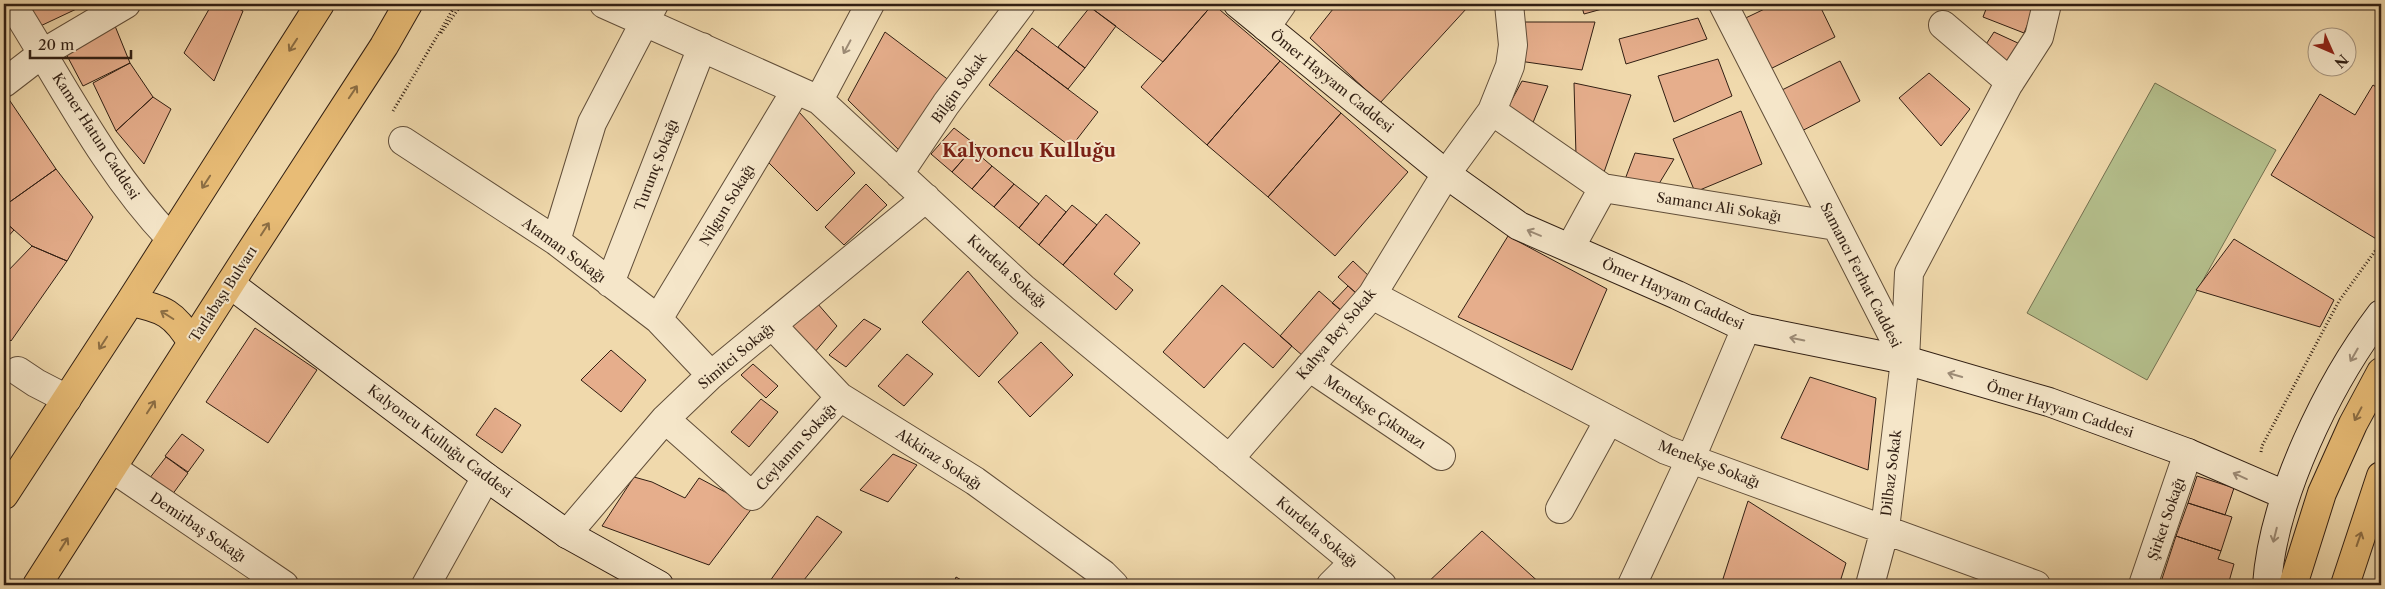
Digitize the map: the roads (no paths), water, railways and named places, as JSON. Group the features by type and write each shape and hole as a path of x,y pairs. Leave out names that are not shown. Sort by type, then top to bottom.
{"main road":[{"path":"4,495 130,302 319,4"},
{"name":"Tarlabaşı Bulvarı","path":"38,585 384,46 408,4"},
{"path":"130,302 152,306 167,314 182,326 192,343"},
{"path":"2293,585 2322,493 2353,424 2381,372"},
{"path":"2345,585 2381,476"}],"street":[{"name":"Kamer Hatun Caddesi","path":"12,4 115,171 150,217 170,238"},
{"path":"4,83 43,53 126,4"},
{"name":"Kurdela Sokağı","path":"604,4 649,13 702,47 808,95 926,198 1023,288 1382,585"},
{"name":"Nilgun Sokağı","path":"658,319 870,4"},
{"name":"Bilgin Sokak","path":"899,174 946,104 1021,4"},
{"name":"Ömer Hayyam Caddesi","path":"1238,4 1446,174 1519,226 1677,295 1746,328 1905,360 2049,402 2188,453 2285,495"},
{"path":"1266,26 1282,4"},
{"name":"Kahya Bey Sokak","path":"1229,459 1372,295 1446,174 1492,111 1510,66 1513,45 1509,4"},
{"name":"Samancı Ferhat Caddesi","path":"1723,4 1905,360"},
{"name":"Samancı Ferhat Caddesi","path":"1905,360 1909,273 2009,83 2039,37 2047,4"},
{"path":"556,241 592,123 649,13"},
{"path":"1943,25 2009,83"},
{"name":"Turunç Sokağı","path":"610,283 702,47"},
{"name":"Samancı Ali Sokağı","path":"1492,111 1602,188 1836,226"},
{"name":"Ataman Sokağı","path":"403,141 556,241 658,319 711,375"},
{"path":"1570,248 1602,188"},
{"name":"Simitci Sokağı","path":"566,534 665,419 711,375 926,198"},
{"name":"Kalyoncu Kulluğu Caddesi","path":"230,284 486,477 566,534 659,585"},
{"name":"Menekşe Sokağı","path":"1372,295 1666,450 2036,585"},
{"path":"2267,585 2269,560 2285,495 2319,417 2365,336 2381,314"},
{"name":"Akkiraz Sokağı","path":"772,325 840,397 975,481 1087,576 1114,585"},
{"path":"1632,585 1690,458 1746,328"},
{"name":"Dilbaz Sokak","path":"1870,585 1885,529 1905,360"},
{"path":"9,363 36,384 66,399"},
{"name":"Menekşe Çıkmazı","path":"1309,367 1441,456"},
{"name":"Ceylanım Sokağı","path":"665,419 752,496 840,397"},
{"path":"1560,509 1609,420"},
{"name":"Şirket Sokağı","path":"2143,585 2188,453"},
{"name":"Demirbaş Sokağı","path":"112,468 284,585"},
{"path":"426,585 486,477"},
{"path":"1331,585 1354,562"}],"district":[{"name":"Kalyoncu Kulluğu","path":"1029,150"}]}
